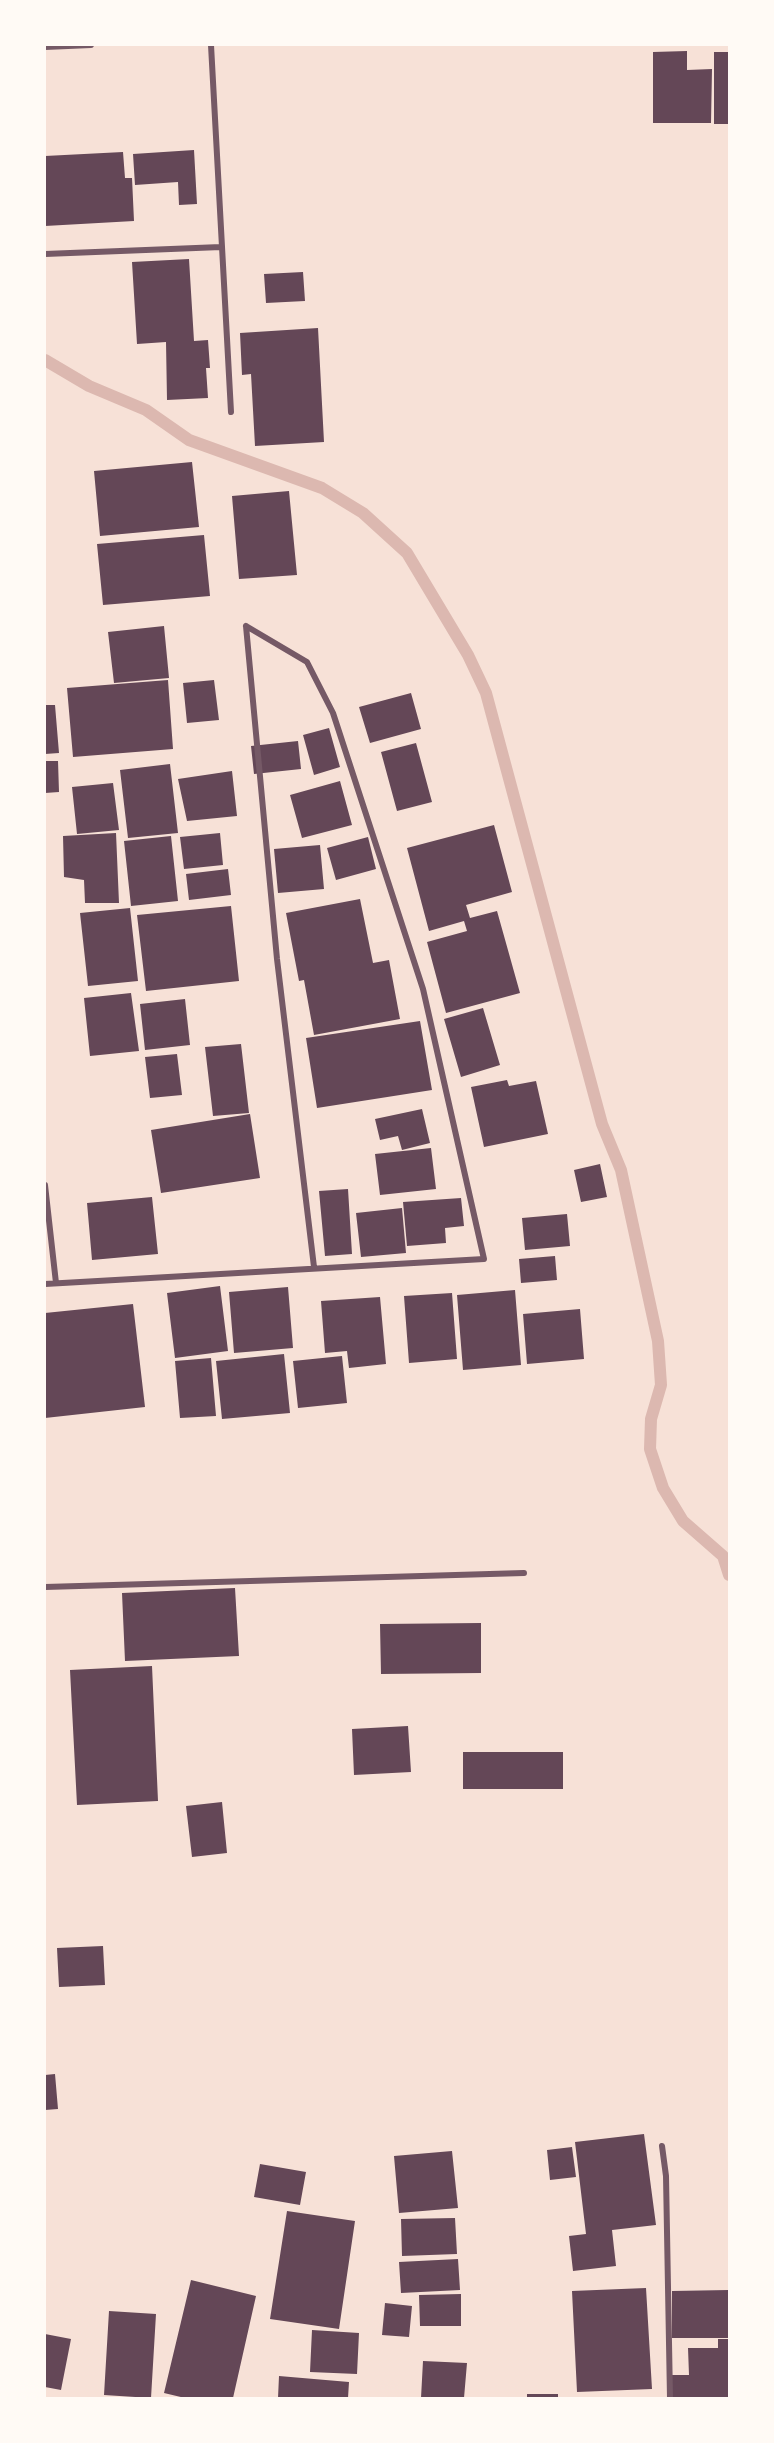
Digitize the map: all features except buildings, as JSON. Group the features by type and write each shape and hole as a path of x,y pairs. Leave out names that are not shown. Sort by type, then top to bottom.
{"street":[{"path":"45,47 91,45"},
{"path":"211,45 231,412"},
{"path":"45,254 221,247"},
{"path":"45,1284 484,1259 423,989 333,713 307,662 246,626 277,959 314,1267"},
{"path":"45,1185 56,1283"},
{"path":"45,1587 524,1573"},
{"path":"662,2146 666,2188 670,2398"}],"waterway":[{"path":"45,360 89,386 146,410 189,440 322,488 363,513 407,553 468,655 486,693 602,1124 621,1170 658,1341 661,1385 651,1419 650,1449 663,1488 683,1521 723,1556 729,1575"}]}
